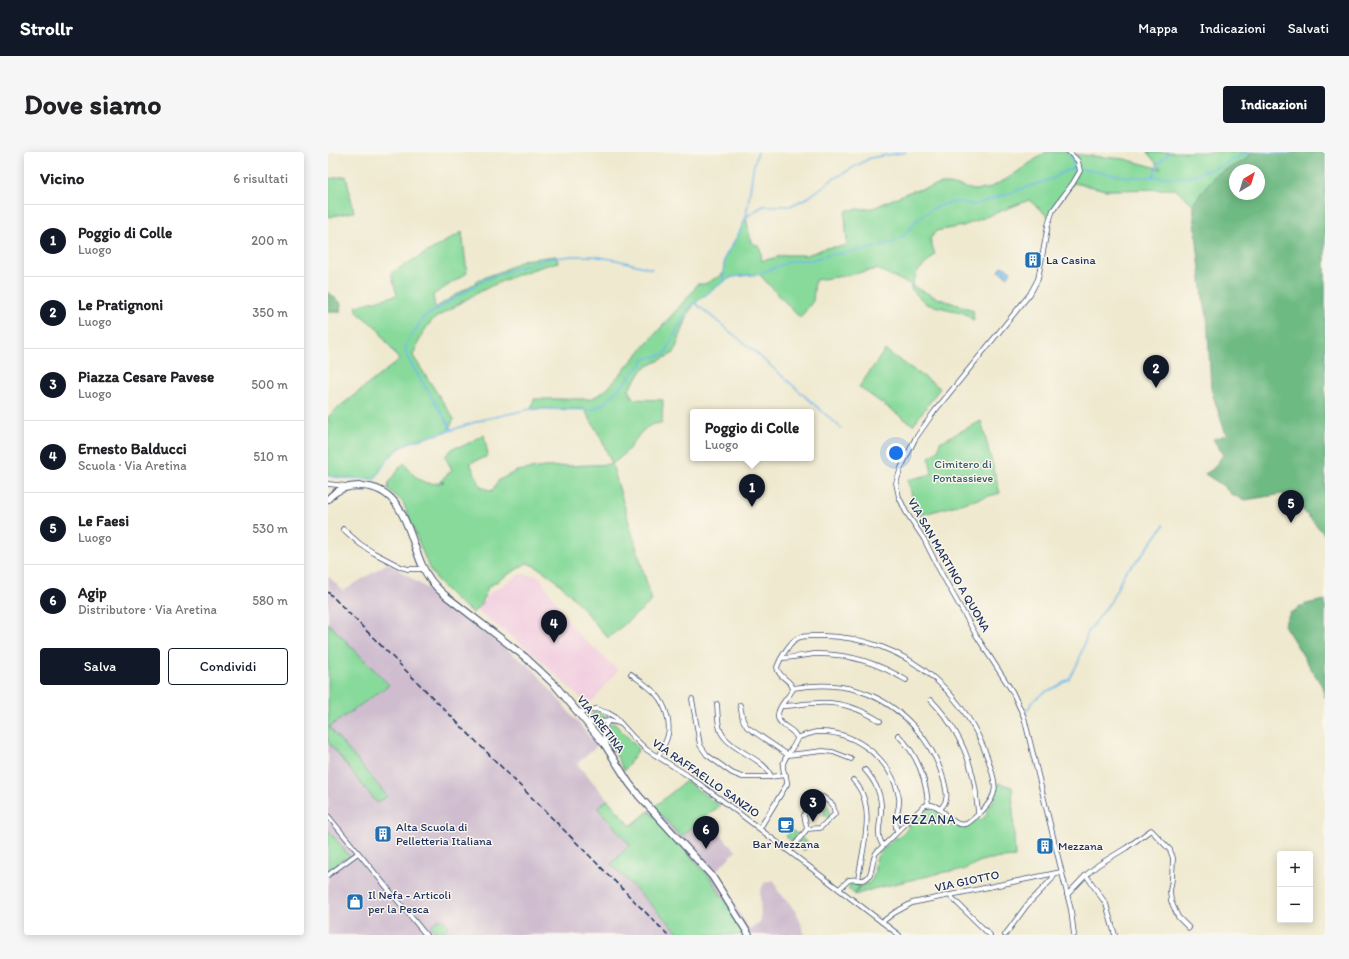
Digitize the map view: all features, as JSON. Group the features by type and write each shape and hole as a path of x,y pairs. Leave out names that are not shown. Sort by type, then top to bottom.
{"street":[{"name":"VIA SAN MARTINO A QUONA","path":"1068,152 1078,161 1080,171 1074,183 1053,210 1048,225 1038,279 1030,294 934,412 915,439 901,468 896,484 899,497 906,512 924,539 976,635 1012,691 1024,717 1071,910 1074,935"},
{"name":"VIA ARETINA","path":"328,484 374,488 382,492 393,501 404,515 424,569 432,582 442,593 540,671 555,685 608,749 639,796 712,876 749,935"},
{"name":"VIA ARETINA","path":"328,484 332,487 334,493"},
{"name":"VIA ARETINA","path":"328,499 342,488 350,486"},
{"path":"343,529 360,544 401,567 408,570 424,569"},
{"path":"793,688 791,684 778,672 777,667 794,640 800,637 825,636 845,638 865,642 894,652 914,663 931,675 950,694 969,718 981,741 994,782 994,795 989,803 968,822 962,824 954,821 933,805 928,804 922,806 875,855 871,872 868,877 864,880 849,880 840,889"},
{"path":"782,658 818,654 846,656 876,664 906,680"},
{"path":"631,674 658,695 664,706 669,732 658,757"},
{"path":"793,688 819,684 847,687 873,696 906,719 924,738 939,765 945,784 947,797 946,803 940,809"},
{"path":"760,828 788,780 783,766 796,742 796,738 794,733 779,719 778,712 792,692 793,688"},
{"path":"692,699 700,745 706,754 740,777 772,777 786,775"},
{"path":"931,700 951,725 967,756 973,776 978,814"},
{"path":"782,706 817,703 842,705 860,710 880,721"},
{"path":"717,704 719,726 724,737 732,745 766,768 772,777"},
{"path":"740,705 743,720 747,727 788,755 825,751 851,759"},
{"name":"VIA RAFFAELLO SANZIO","path":"586,712 593,709 600,710 615,717 640,744 694,779 899,935"},
{"path":"577,710 586,712 584,717 586,722 609,720 621,724"},
{"path":"608,749 603,731 609,720"},
{"path":"796,738 815,732 832,733 853,740 871,750 887,767 897,787 900,803 896,822 897,831"},
{"path":"898,735 911,751 920,768 925,783 928,804"},
{"path":"865,770 874,782 879,795 882,813 879,839 883,845"},
{"path":"853,780 864,796 867,812 858,880"},
{"path":"790,851 807,830 820,828 835,814 833,805 823,797 814,798 804,815 807,830"},
{"path":"328,816 426,935"},
{"path":"1067,896 1086,875 1098,865 1152,830 1170,850 1172,858 1172,879 1170,891 1171,901 1178,917 1189,928"},
{"path":"328,875 358,853"},
{"name":"VIA GIOTTO","path":"882,922 894,912 912,903 1061,872"},
{"path":"1005,935 1027,905 1052,879 1055,873"},
{"path":"1086,875 1106,904 1115,935"},
{"path":"1052,879 1062,877"},
{"path":"950,896 990,935"}],"shaded area":[{"path":"388,563 432,592 534,670 597,746 577,764 630,825 654,807 681,837 704,817 736,851 714,873 749,929 761,922 760,892 764,883 774,880 778,891 797,913 805,935 328,935 328,576 343,591"},
{"path":"521,574 539,576 575,631 618,670 592,702 585,701 576,694 535,655 477,610 490,593"}],"green space":[{"path":"1046,152 1069,152 1070,154 1125,159 1161,169 1147,152 1252,152 1249,157 1240,163 1229,164 1229,168 1215,176 1193,204 1175,189 1106,190 1074,183 1053,210 1050,218 1029,200 963,226 936,231 930,239 935,255 917,272 912,286 937,298 973,310 974,321 964,313 926,304 911,289 911,285 877,269 815,280 813,301 800,318 759,274 732,277 695,303 689,312 674,353 644,368 629,389 633,399 663,400 662,423 655,424 645,429 620,458 612,464 600,436 584,409 531,409 534,399 590,399 607,389 694,290 697,284 705,284 723,274 725,257 739,233 746,217 751,242 760,247 762,261 785,255 806,255 825,248 845,246 847,243 845,214 847,210 873,208 909,192 942,184 950,184 974,190 987,189 1007,179"},
{"path":"1252,152 1287,154 1293,152 1325,152 1325,535 1302,509 1299,499 1282,494 1245,500 1232,495 1222,485 1205,474 1213,469 1223,455 1213,439 1226,435 1211,389 1207,314 1203,298 1193,204 1215,176 1229,168 1229,200 1265,200 1265,164 1238,164 1249,157"},
{"path":"346,176 354,212 328,217 328,179"},
{"path":"462,232 467,273 433,295 435,308 483,278 502,271 523,260 556,256 558,262 515,276 489,287 437,317 425,330 413,356 454,419 448,431 413,441 400,447 389,457 375,479 328,476 328,417 399,360 377,328 358,313 356,306 397,295 391,273"},
{"path":"328,292 341,303 340,312 328,312"},
{"path":"885,350 940,388 913,425 859,387"},
{"name":"Cimitero di Pontassieve","path":"981,421 1000,493 917,516 908,480 932,474 929,457 937,451 940,442"},
{"path":"484,435 488,456 470,463 481,487 492,491 499,480 517,471 545,467 612,464 652,601 608,638 561,585 539,568 527,563 488,587 482,603 473,613 455,599 440,584 429,568 403,502 388,489 389,482 404,463 416,477 425,482 444,482 440,481 452,470 445,456 454,447 463,446"},
{"path":"1325,600 1325,698 1322,686 1284,625 1290,613 1306,604"},
{"path":"328,623 389,685 329,727 387,796 377,803 328,742"},
{"path":"595,712 608,717 592,720 590,716"},
{"path":"613,723 639,749 624,771 606,734 606,730"},
{"path":"686,781 720,806 704,817 681,837 654,807"},
{"path":"998,783 1012,787 1015,857 981,861 963,870 945,872 873,889 855,895 858,889 873,879 876,860 879,854 910,826 909,822 924,808 934,808 949,821 960,826 966,826 978,818 981,821 988,813 985,810 995,798"},
{"path":"608,800 631,826 649,811 710,877 746,935 681,935 611,864 630,845 597,807"},
{"path":"819,801 825,803 829,807 830,813 828,819 824,815 825,811 822,808 816,809 812,806"},
{"path":"328,830 350,857 347,860 344,858 328,873"},
{"path":"791,830 799,835 794,842 786,837"},
{"path":"803,838 810,845 804,851 797,844"},
{"path":"852,883 860,884 854,894 848,888"},
{"path":"441,918 449,927 438,935 431,925"}],"water":[{"path":"1002,266 1011,271 1008,277 999,271"}],"waterway":[{"path":"723,282 725,257 739,233 746,217 754,164 758,152"},
{"path":"746,217 763,206 790,206 809,197 830,181 870,158 906,152"},
{"path":"1153,177 1158,164 1170,152"},
{"path":"1082,169 1128,177 1187,177 1221,166 1250,152"},
{"path":"1261,152 1287,154 1293,152"},
{"path":"1070,155 1074,168"},
{"path":"328,476 375,479 390,457 404,445 481,420 531,409 592,410 605,403 645,359 665,354 688,308 732,277 759,274 791,261 811,260 830,255 867,249 900,240 919,218 932,209 949,203 959,202 974,205 1054,178 1061,173 1074,168 1078,169"},
{"path":"452,430 407,357 405,346 423,318 484,280 546,259 572,256 593,256 617,260 652,269"},
{"path":"695,303 755,352 841,428"},
{"path":"1025,713 1034,700 1045,692 1069,679 1078,663 1088,632 1111,601 1125,572 1137,561 1164,525"}],"railway":[{"path":"328,592 668,935"}],"place":[{"name":"La Casina","path":"1033,260"},
{"name":"Le Pratignoni","path":"1156,388"},
{"name":"Poggio di Colle","path":"752,507"},
{"name":"Le Faesi","path":"1291,523"},
{"name":"Ernesto Balducci","path":"554,643"},
{"name":"Piazza Cesare Pavese","path":"813,822"},
{"name":"Bar Mezzana","path":"786,825"},
{"name":"Alta Scuola di Pelletteria Italiana","path":"383,834"},
{"name":"Mezzana","path":"1045,846"},
{"name":"Agip","path":"706,849"},
{"name":"Il Nefa - Articoli per la Pesca","path":"355,902"}],"district":[{"name":"MEZZANA","path":"924,819"}]}
